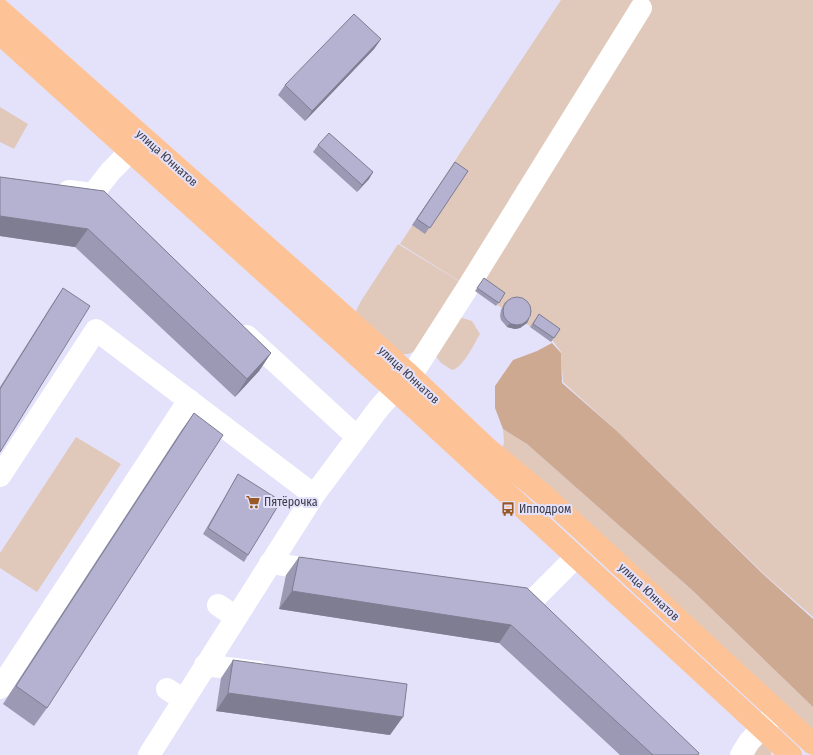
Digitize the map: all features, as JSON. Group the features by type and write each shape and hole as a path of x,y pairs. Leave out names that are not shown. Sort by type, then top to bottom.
{"main road":[{"name":"улица Юннатов","path":"0,10 137,144 403,383 576,557 791,755"},
{"name":"улица Юннатов","path":"0,34 137,144"},
{"name":"улица Юннатов","path":"403,383 486,447 545,496 813,744"}],"street":[{"path":"149,755 175,694 205,665 227,611 270,563 314,495 379,408 403,383 468,287 641,8"},
{"path":"46,188 99,200 110,172 137,144"},
{"path":"234,324 357,437"},
{"path":"0,476 96,330 314,495"},
{"path":"0,688 189,400"},
{"path":"531,604 576,557"},
{"path":"270,563 340,573"},
{"path":"205,665 276,675"},
{"path":"741,755 748,742 777,711"}],"shaded area":[{"path":"561,0 813,0 813,617 765,575 618,432 563,382 561,352 553,341 400,244"},
{"path":"0,107 28,124 14,149 0,142"},
{"path":"398,244 462,283 415,351 408,354 399,354 365,327 356,311"},
{"path":"459,317 472,321 480,334 464,360 460,365 452,370 441,363 435,355"},
{"path":"552,343 561,353 562,383 618,432 764,575 813,619 813,707 692,590 527,444 503,429 495,408 495,386 513,360 537,351"},
{"path":"503,429 527,444 692,590 813,707 813,744 500,459 504,442"},
{"path":"76,437 121,464 37,592 0,568 0,553"},
{"path":"764,743 772,745 771,755 753,755 759,744"}],"building":[{"path":"354,14 381,39 312,111 285,85"},
{"path":"329,133 373,172 362,185 318,145"},
{"path":"455,162 468,171 430,228 417,219"},
{"path":"0,177 104,191 271,353 247,379 88,229 0,216"},
{"path":"484,278 505,293 499,303 477,288"},
{"path":"63,288 90,306 0,452 0,389"},
{"path":"517,297 527,301 531,311 527,321 517,325 507,321 503,311 507,301"},
{"path":"539,314 560,329 554,338 533,324"},
{"path":"194,413 223,435 47,708 16,686"},
{"path":"238,474 281,501 248,555 208,528"},
{"path":"299,557 527,588 699,753 698,755 653,755 511,625 292,591"},
{"path":"233,660 407,684 403,717 228,693"}],"place":[{"name":"Пятёрочка","path":"253,502"},
{"name":"Ипподром","path":"508,509"}]}
